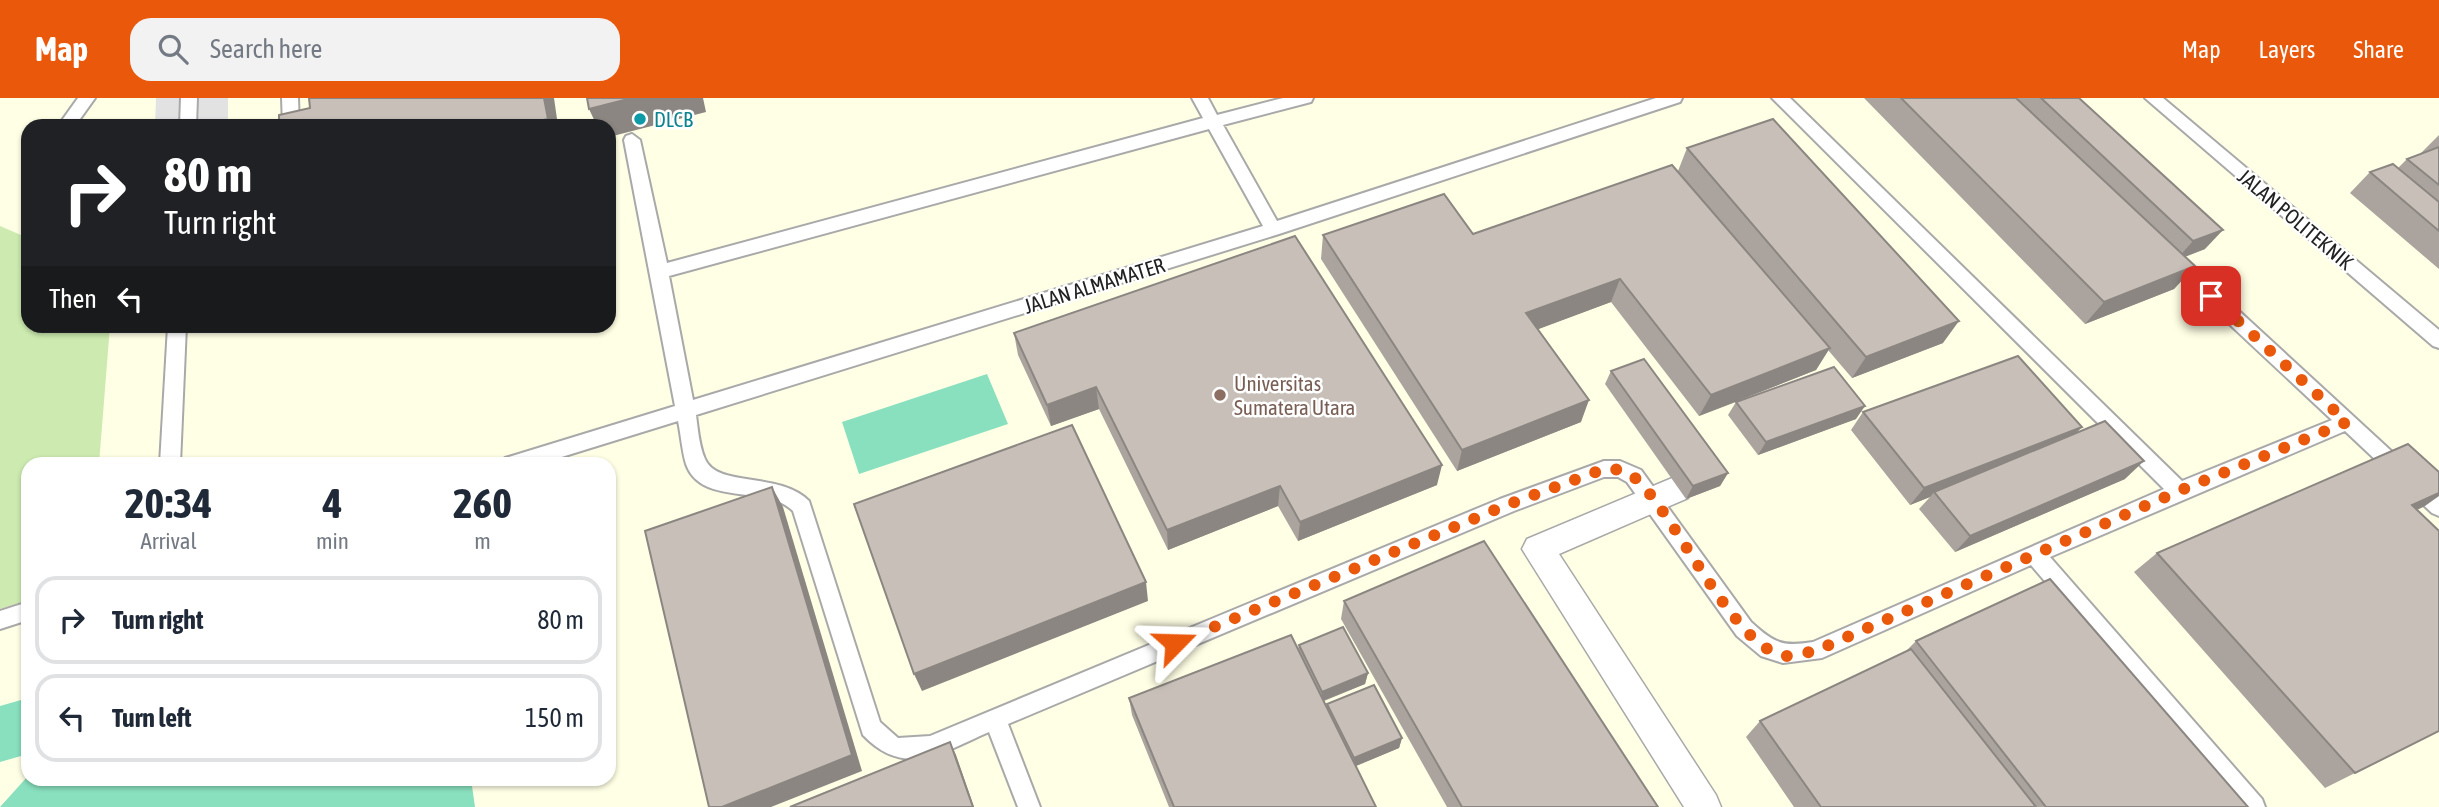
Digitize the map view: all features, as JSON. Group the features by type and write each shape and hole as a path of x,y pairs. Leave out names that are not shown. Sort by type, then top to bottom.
{"street":[{"path":"1665,494 1538,549 1704,807"}],"lane":[{"path":"71,119 87,98"},
{"path":"188,119 189,98"},
{"path":"290,98 291,119"},
{"path":"1200,98 1273,229"},
{"path":"660,272 1305,98"},
{"name":"JALAN ALMAMATER","path":"535,457 1273,229 1674,98"},
{"path":"1780,98 2179,491"},
{"name":"JALAN POLITEKNIK","path":"2153,98 2439,341"},
{"path":"632,141 696,464 707,477 727,486 757,487 786,494 802,507 871,727 887,746 907,751 930,746 1507,505 1604,469 1620,469 1665,494 1744,629 1764,648 1787,656 1815,651 2179,491 2347,422"},
{"path":"2157,246 2439,508"},
{"path":"170,457 177,333"},
{"path":"2034,554 2254,807"},
{"path":"0,620 21,613"},
{"path":"995,718 1029,807"}],"shaded area":[{"name":"Universitas Sumatera Utara","path":"0,98 2439,98 2439,807 0,807"},
{"path":"156,98 228,98 228,119 155,119"}],"green space":[{"path":"0,226 21,235 21,333 109,333 100,457 21,457 21,602 0,609"},
{"path":"987,374 1008,424 859,474 842,422"},
{"path":"21,700 21,756 0,762 0,706"},
{"path":"21,784 21,786 472,786 475,807 0,807"}],"building":[{"path":"309,98 544,98 548,119 279,119 279,115 310,108"},
{"path":"587,98 632,98 589,109"},
{"path":"1901,98 2016,98 2195,266 2104,302"},
{"path":"2041,98 2079,98 2223,230 2193,241"},
{"path":"1773,119 1959,321 1866,357 1687,148"},
{"path":"2439,147 2439,185 2407,159"},
{"path":"2393,164 2439,202 2439,231 2370,172"},
{"path":"1672,165 1830,348 1711,395 1620,279 1526,313 1589,400 1462,450 1323,235 1444,194 1473,234"},
{"path":"1295,236 1442,465 1300,522 1280,486 1167,530 1096,387 1047,405 1014,333"},
{"path":"2018,356 2082,427 1924,488 1863,412"},
{"path":"1644,359 1728,473 1693,486 1611,371"},
{"path":"1834,367 1865,406 1766,442 1736,402"},
{"path":"2105,421 2144,461 1970,536 1934,492"},
{"path":"1072,425 1146,582 914,674 854,504"},
{"path":"2408,444 2439,472 2439,493 2412,505 2439,531 2439,731 2355,773 2157,553"},
{"path":"772,487 852,755 722,807 709,807 645,531"},
{"path":"1484,541 1658,807 1462,807 1344,601"},
{"path":"2050,579 2248,807 2046,807 1916,641"},
{"path":"1343,627 1368,673 1322,692 1299,645"},
{"path":"1291,635 1376,807 1174,807 1129,698"},
{"path":"1911,649 2036,807 1821,807 1760,721"},
{"path":"1374,685 1402,738 1354,758 1327,704"},
{"path":"950,742 973,807 790,807"}],"place":[{"name":"DLCB","path":"640,119"},
{"name":"Universitas Sumatera Utara","path":"1220,395"}],"route":[{"path":"1175,643 1507,505 1604,469 1620,469 1634,477 1744,629 1764,648 1787,656 1815,651 2179,491 2347,422 2211,296"}]}
